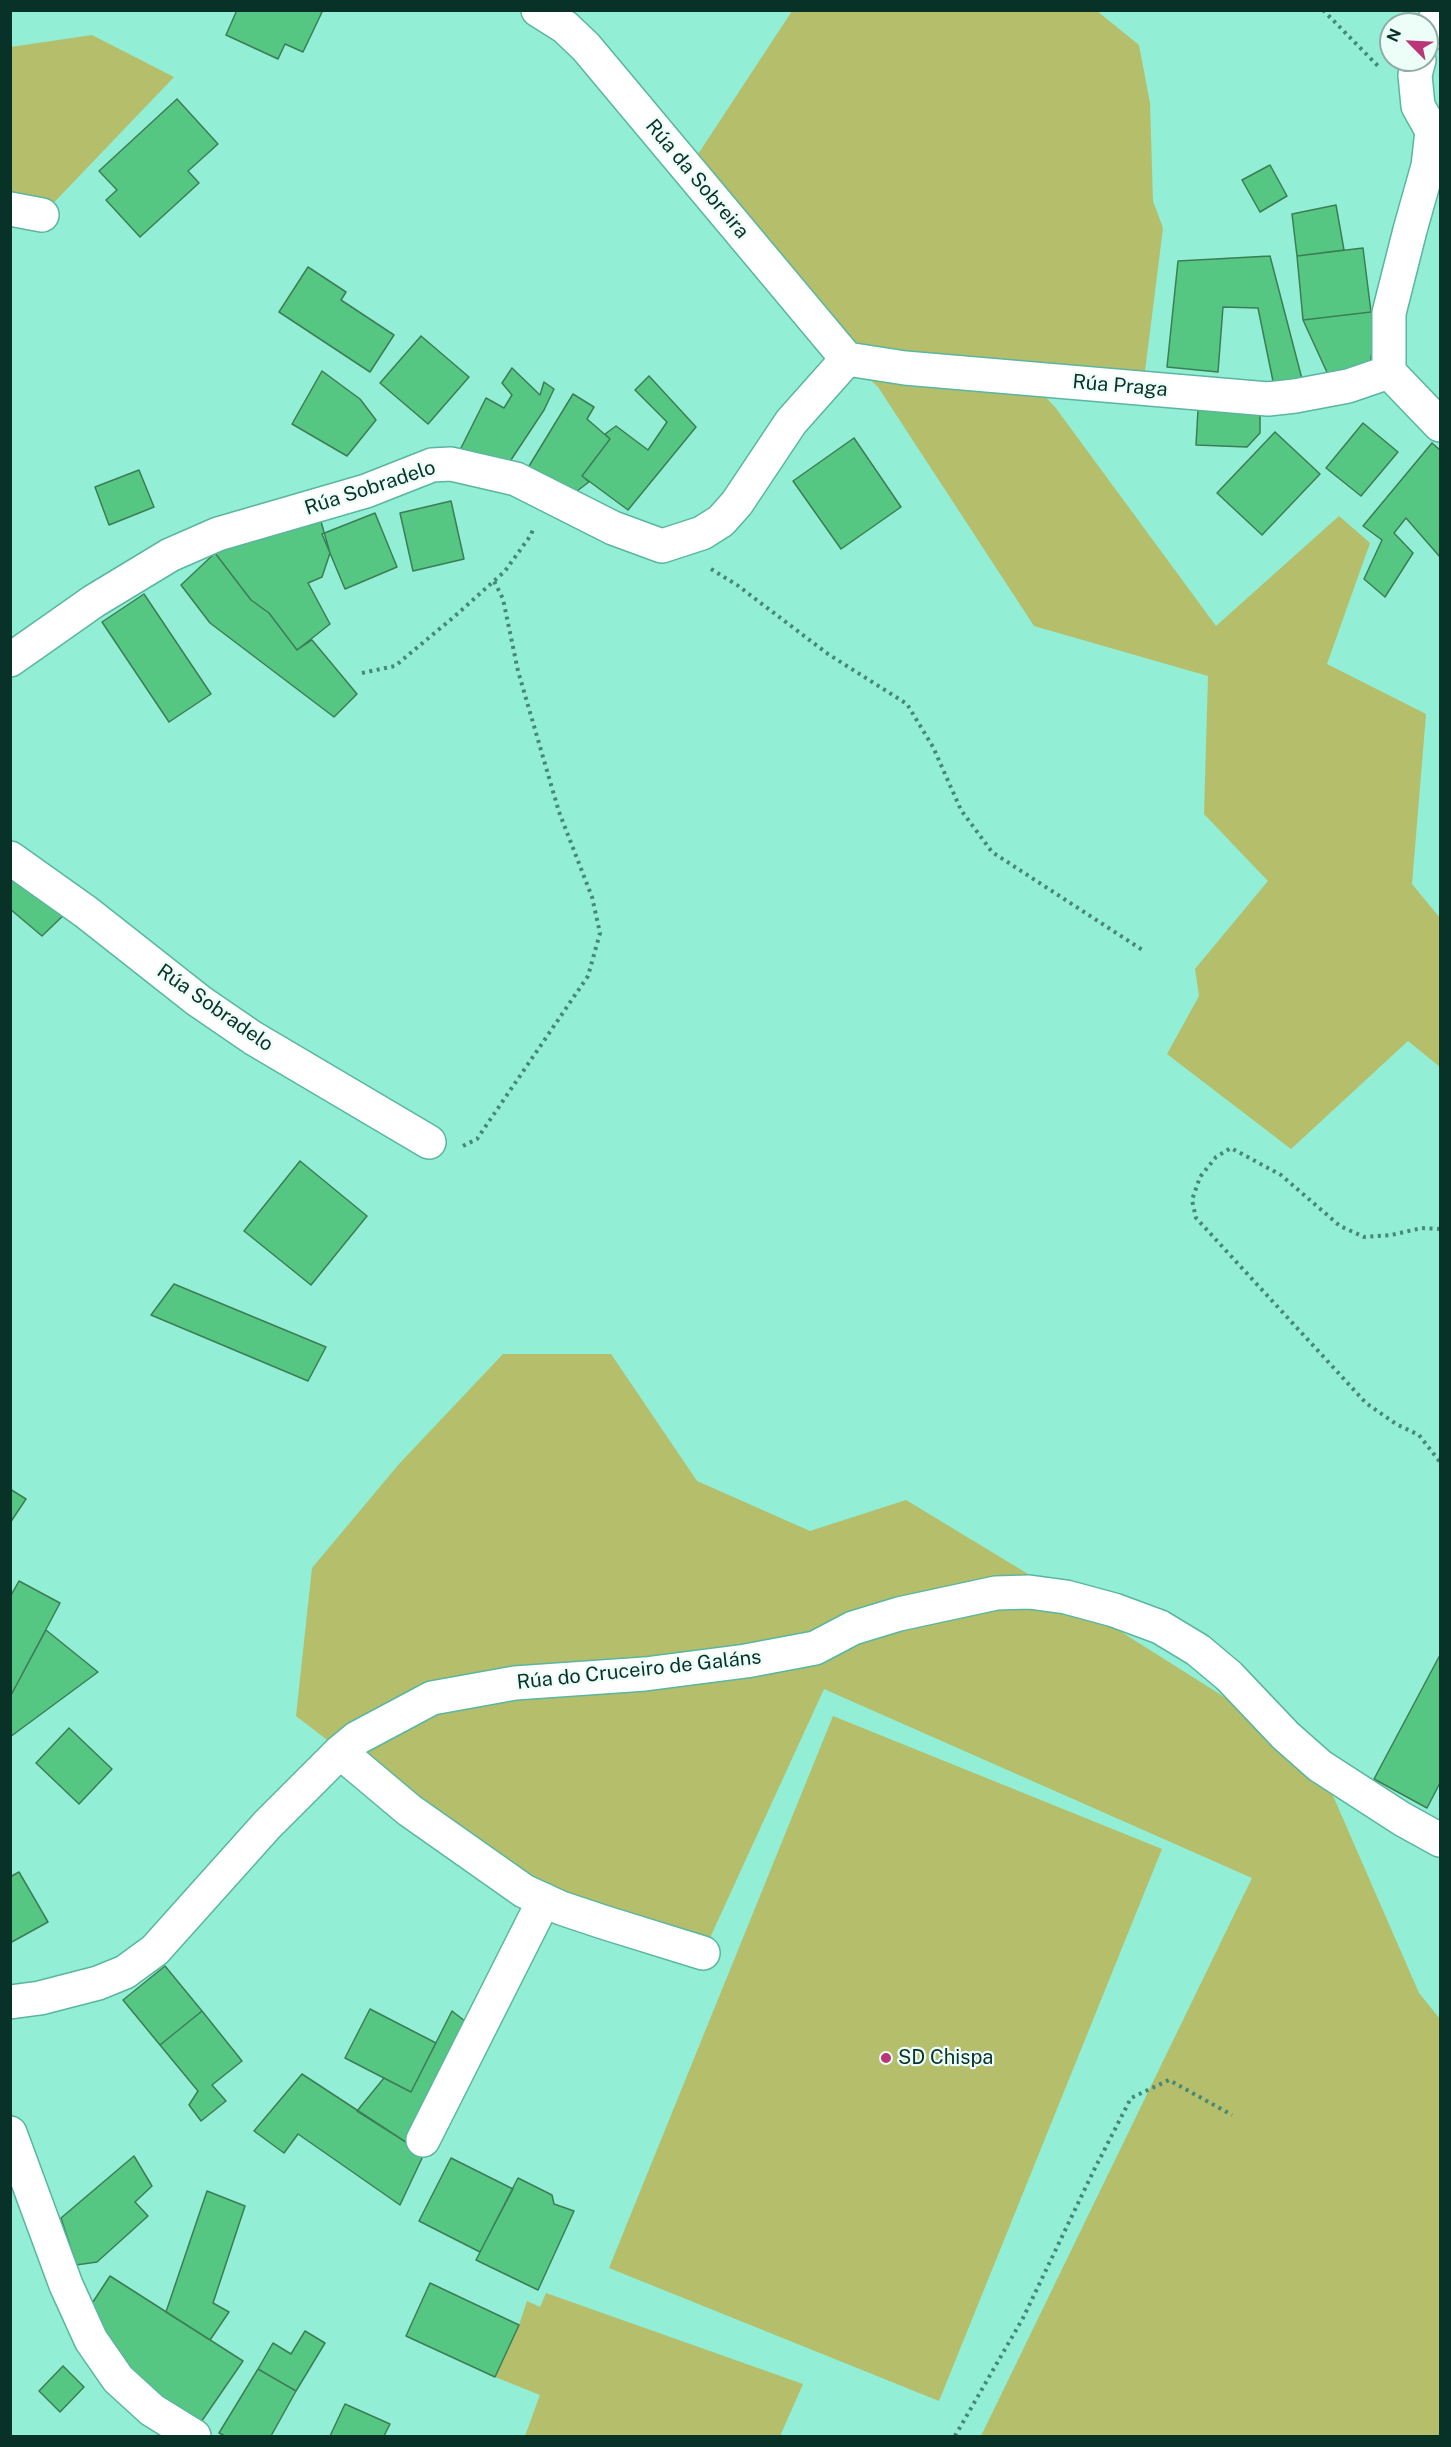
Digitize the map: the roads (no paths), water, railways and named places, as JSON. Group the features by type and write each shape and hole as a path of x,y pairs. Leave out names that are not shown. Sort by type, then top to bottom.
{"street":[{"name":"Rúa da Sobreira","path":"538,10 565,27 586,47 848,359"},
{"path":"1416,72 1418,106 1432,131 1428,165 1389,313 1389,372 1440,424"},
{"name":"Rúa Praga","path":"848,359 906,368 1268,399 1338,388 1389,372"},
{"name":"Rúa Sobradelo","path":"10,660 94,601 170,555 218,534 366,491 432,465 451,465 516,480 613,528 662,546 702,532 721,521 737,503 791,422 848,359"},
{"name":"Rúa Sobradelo","path":"10,858 86,912 199,1001 253,1038 429,1142"},
{"name":"Rúa do Cruceiro de Galáns","path":"10,2002 40,1998 98,1983 125,1972 155,1950 267,1825 340,1752 357,1738 432,1698 515,1683 645,1674 815,1648 853,1628 899,1614 996,1593 1029,1592 1066,1597 1114,1610 1170,1633 1198,1650 1229,1676 1286,1736 1320,1766 1402,1819 1440,1840"},
{"path":"340,1752 409,1810 524,1891 603,1922 703,1953"},
{"path":"423,2140 544,1900"},
{"path":"10,2133 66,2285 90,2340 118,2379 152,2410 194,2436"}],"place":[{"name":"SD Chispa","path":"886,2058"}]}
